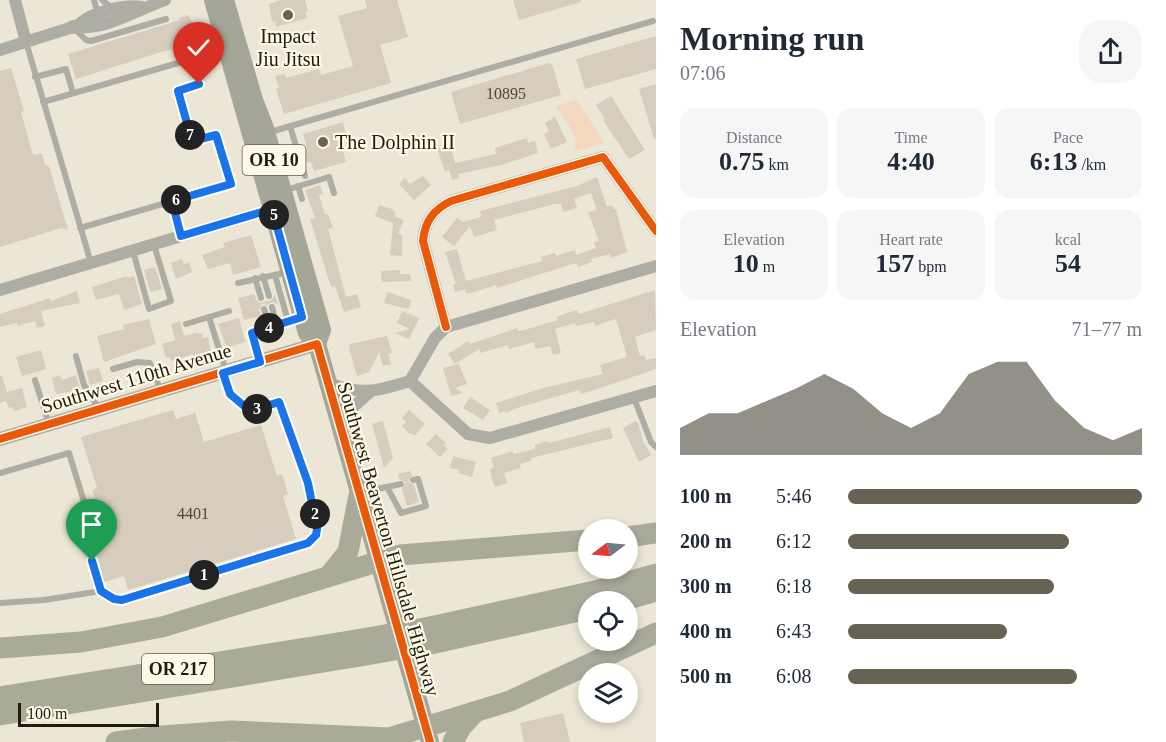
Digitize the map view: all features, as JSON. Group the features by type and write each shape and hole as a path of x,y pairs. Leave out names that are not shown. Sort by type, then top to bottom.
{"highway":[{"path":"329,576 348,552 359,494"},
{"path":"638,535 656,533"},
{"path":"0,648 81,642 162,627 400,555 578,541"},
{"name":"OR 217","path":"433,635 656,574"},
{"path":"638,596 656,591"},
{"name":"OR 217","path":"0,715 358,648 578,611"},
{"path":"116,742 231,731 322,734 372,739 428,735 475,712 536,690 656,633"},
{"name":"OR 217","path":"0,698 358,648"},
{"path":"453,742 461,727 475,712"}],"main road":[{"name":"Southwest Beaverton Hillsdale Highway","path":"213,0 272,209 282,273 295,319 317,344 428,735"},
{"name":"Southwest Beaverton Hillsdale Highway","path":"225,0 254,100 290,188 291,221 321,330 317,344"},
{"path":"272,209 277,210 291,221"}],"street":[{"path":"15,0 26,42"},
{"path":"76,26 87,28 135,14 142,7 165,0"},
{"path":"0,50 76,26 84,19 132,5 142,7"},
{"path":"446,327 423,241 427,222 436,209 451,201 603,157 656,231"},
{"path":"0,290 272,209"},
{"path":"329,383 349,390 370,392 411,381 435,338 446,327 656,266"},
{"name":"Southwest 110th Avenue","path":"0,439 317,344"},
{"path":"411,381 468,434 490,438 656,391"},
{"path":"340,426 354,405 370,392"}],"lane":[{"path":"94,0 98,15"},
{"path":"102,0 112,8 118,9"},
{"path":"142,7 148,25"},
{"path":"76,26 86,40 91,41 166,20"},
{"path":"266,133 653,21"},
{"path":"26,42 91,263"},
{"path":"43,102 192,59 199,84 178,91 192,141 216,135 231,184 80,228"},
{"path":"36,77 66,69 73,93"},
{"path":"290,126 299,156"},
{"path":"302,165 305,176"},
{"path":"290,188 329,177 334,193"},
{"path":"290,188 302,199"},
{"path":"172,201 181,236"},
{"path":"133,251 149,309 171,301 154,244"},
{"path":"238,283 282,273"},
{"path":"259,277 269,296"},
{"path":"259,277 261,298"},
{"path":"272,307 277,325"},
{"path":"264,309 270,327"},
{"path":"186,324 229,311"},
{"path":"0,603 44,600 101,591 114,599 122,600 308,543 316,535 317,524 308,483 279,402 250,411 230,394 209,317"},
{"path":"260,362 252,333 295,319"},
{"path":"76,356 84,385 99,410"},
{"path":"113,369 137,362 150,363 161,391"},
{"path":"34,380 49,425"},
{"path":"634,398 651,442 656,447"},
{"path":"0,473 69,453 86,508 92,561 101,591"},
{"path":"387,487 400,513 426,506 418,479 413,480"},
{"path":"359,494 401,484"}],"shaded area":[{"path":"576,100 605,143 573,152 576,140 574,134 555,106"}],"building":[{"name":"Impact Jiu Jitsu","path":"281,0 305,0 307,18 276,27 275,21 272,22 269,4"},
{"path":"365,0 397,0 408,37 380,45 391,83 284,114 276,89 279,88 275,76 285,74 286,78 319,69 321,75 353,66 338,16 367,8"},
{"path":"513,0 581,0 581,2 519,20"},
{"path":"187,15 190,17 198,44 161,52 76,79 68,54 180,20 179,18"},
{"path":"656,36 656,69 585,89 576,59"},
{"path":"552,64 561,95 460,124 451,92"},
{"path":"11,68 24,111 21,112 33,155 42,153 45,165 49,166 68,230 61,228 0,247 0,71"},
{"path":"656,84 656,139 654,139 639,89"},
{"path":"611,96 645,150 629,159 603,120 605,119 596,105"},
{"path":"555,117 567,142 551,149 544,134 549,132 545,123"},
{"name":"The Dolphin II","path":"343,122 346,135 339,137 346,162 314,171 311,162 307,163 302,160 305,154 304,149 307,148 303,134"},
{"path":"527,138 528,143 535,141 538,153 502,165 458,174 459,178 452,180 449,170 445,171 437,148 450,145 455,163 496,154 495,148"},
{"path":"423,176 431,185 414,200 399,184 405,178 410,184"},
{"path":"597,177 607,207 612,205 614,210 616,209 627,252 611,258 610,254 591,259 592,262 578,267 577,264 572,264 497,288 496,285 471,293 466,293 465,289 455,292 453,285 456,284 445,252 457,249 466,281 542,261 541,257 555,253 556,256 575,250 576,255 596,248 594,242 599,241 588,212 597,210 591,193 574,199 577,208 563,212 561,204 555,204 494,220 497,230 474,237 470,226 454,246 442,237 457,218 463,222 481,217 480,211 577,186"},
{"path":"320,185 323,194 319,195 325,215 328,214 333,228 328,229 346,297 357,294 361,307 344,312 335,286 332,287 329,281 310,219 315,218 305,190"},
{"path":"379,205 392,209 396,212 394,216 404,220 398,234 402,235 402,256 390,255 393,223 375,216"},
{"path":"251,235 261,267 233,275 230,263 208,269 202,255 225,247 223,243"},
{"path":"182,259 184,264 189,262 192,272 176,279 171,263"},
{"path":"155,267 162,289 150,292 144,270"},
{"path":"400,270 400,274 410,274 411,281 382,282 381,271"},
{"path":"127,276 127,278 134,276 142,304 124,310 119,294 96,300 92,287"},
{"path":"655,290 656,330 635,337 640,356 644,355 646,360 656,358 656,369 594,390 581,394 579,390 505,413 505,411 499,413 496,403 543,388 603,374 600,365 627,357 616,319 595,326 594,322 576,326 575,323 555,329 561,353 553,355 550,346 535,349 534,342 509,349 508,345 480,353 479,349 455,364 448,354 468,341 470,344 517,328 518,331 524,330 558,320 557,317 577,310 579,314"},
{"path":"77,291 80,303 41,311 45,326 37,328 35,321 18,326 17,323 0,327 0,314 50,298 51,301"},
{"path":"387,292 411,300 409,309 384,303"},
{"path":"254,294 260,303 272,300 275,294 278,305 273,302 267,305 262,304 259,309 261,316 244,320 238,298"},
{"path":"402,311 419,318 409,339 395,333 410,329 397,323"},
{"path":"239,318 245,342 227,348 218,324"},
{"path":"149,319 156,344 104,362 97,336 124,329 123,325"},
{"path":"180,321 184,336 196,333 202,334 203,338 208,337 211,353 194,358 193,354 171,361 170,357 166,358 162,344 175,340 171,324"},
{"path":"387,336 392,353 388,354 391,364 383,366 379,352 369,372 357,376 349,348 350,344"},
{"path":"41,350 46,369 22,376 16,357"},
{"path":"459,364 467,384 455,388 463,393 451,396 443,368"},
{"path":"99,368 103,381 90,385 86,371"},
{"path":"60,375 62,380 76,375 81,391 56,394 52,378"},
{"path":"0,376 2,376 7,392 22,388 27,407 14,411 13,407 9,408 6,401 0,403"},
{"path":"470,397 490,410 483,420 463,408"},
{"path":"173,410 176,419 195,413 204,442 261,425 277,476 282,474 288,494 283,496 296,539 128,590 124,576 104,582 96,548 109,544 93,499 95,498 92,490 97,488 81,437"},
{"path":"409,410 425,424 415,435 402,426 406,422 402,418"},
{"path":"383,421 393,458 384,468 372,424"},
{"path":"635,421 638,422 643,441 651,455 639,462 623,428"},
{"path":"610,427 613,438 531,458 531,461 520,464 521,468 504,473 507,483 495,487 493,483 490,469 494,468 491,458 513,451 513,454 535,449 535,445 540,443 548,441 549,443"},
{"path":"436,434 446,443 444,445 448,449 440,457 426,444"},
{"path":"453,456 476,462 472,477 450,468"},
{"path":"410,471 412,475 408,482 414,485 419,502 407,506 402,489 406,482 399,479 398,474"},
{"path":"563,713 570,742 524,742 520,723"}],"cycle path":[{"path":"446,327 423,241 431,217 439,208 451,201 603,157 656,231"},
{"path":"0,439 317,344 430,742"}],"place":[{"name":"Impact Jiu Jitsu","path":"288,15"},
{"name":"The Dolphin II","path":"323,142"}],"route":[{"path":"92,561 101,591 114,599 122,600 308,543 316,535 317,524 308,483 279,402 250,411 230,394 223,373 260,362 252,333 302,317 272,209 181,236 172,201 231,184 216,135 192,141 178,91 199,84"}]}
